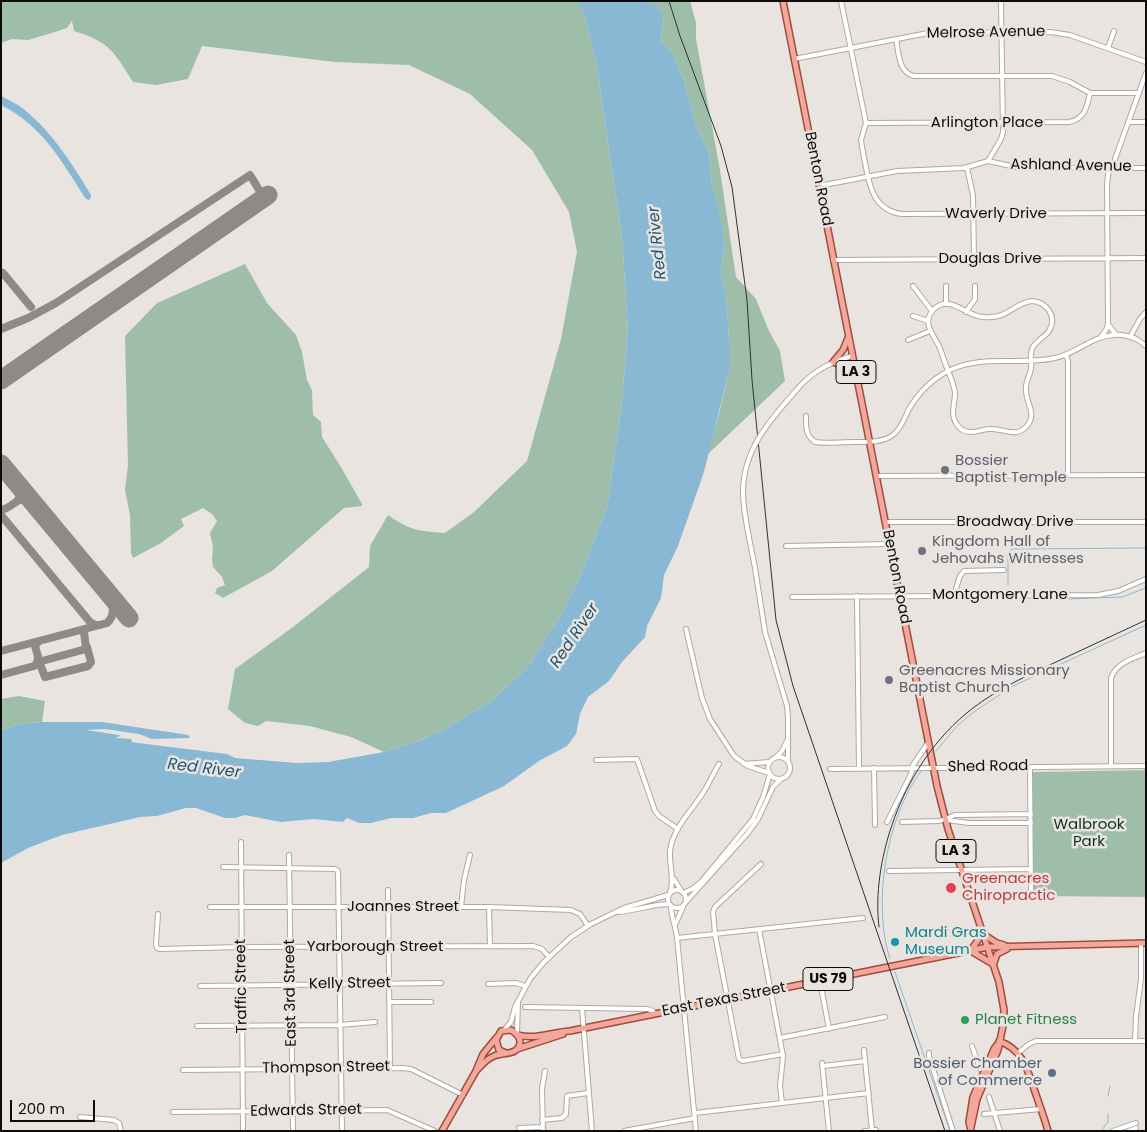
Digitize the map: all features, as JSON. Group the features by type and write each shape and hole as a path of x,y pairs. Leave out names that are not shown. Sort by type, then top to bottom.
{"main road":[{"name":"Benton Road","path":"783,1 933,768 946,820 999,982 1004,1010 998,1043"},
{"path":"848,336 844,350 833,362 848,369 857,380"},
{"path":"983,934 997,943 1015,946 998,952 993,964 971,950 983,934"},
{"name":"East Texas Street","path":"442,1131 476,1071 483,1054 504,1030 511,1030 517,1034 532,1038 988,947 1143,943"},
{"name":"East Texas Street","path":"476,1071 489,1058 512,1052 570,1030"},
{"path":"517,1034 520,1041 517,1049"},
{"path":"497,1036 497,1047 506,1053"},
{"path":"998,1043 1012,1047 1026,1065 1048,1131"},
{"name":"LA 3","path":"971,1129 969,1122 973,1097 998,1043"}],"street":[{"path":"841,1 866,124"},
{"path":"819,186 904,170 967,168 988,161 1002,137 1002,1"},
{"path":"1108,48 1114,31"},
{"name":"Melrose Avenue","path":"794,59 934,33 1002,32 1061,33 1146,62"},
{"path":"896,39 901,67 904,72 910,75 923,77 1055,77 1070,82 1090,93 1139,93"},
{"path":"1101,337 1108,324 1107,184 1111,168 1146,73"},
{"name":"Arlington Place","path":"866,124 1075,121 1084,113 1090,93"},
{"path":"1128,122 1146,122"},
{"name":"Waverly Drive","path":"866,124 861,144 871,190 876,200 882,206 896,214 1146,213"},
{"name":"Ashland Avenue","path":"988,161 1016,168 1146,168"},
{"path":"967,168 973,195 974,260"},
{"name":"Douglas Drive","path":"833,260 1146,258"},
{"path":"913,286 932,311"},
{"path":"946,286 946,304"},
{"path":"966,312 975,299 975,286"},
{"path":"1028,301 1039,302 1045,306 1051,317 1051,327 1048,332 1033,346 1026,390 1031,408 1031,417 1024,428 1014,432 992,429 964,431 959,427 953,416 954,390 939,347 930,331 928,320 932,311 940,305 956,306 966,312 989,318 1008,313 1028,301"},
{"path":"1130,336 1146,312"},
{"path":"913,316 928,320"},
{"path":"1108,324 1116,335"},
{"path":"908,340 930,331"},
{"path":"806,416 807,432 815,442 869,442 883,439 895,433 922,390 948,371 964,364 978,361 1047,360 1066,355 1101,337 1116,335 1130,336 1146,346"},
{"path":"1066,355 1068,370 1068,475"},
{"path":"618,912 654,905 670,905 679,908 747,834 758,819 773,787 789,772 788,718 765,632 744,500 746,466 752,448 760,434 800,386 816,371 833,362 852,356"},
{"path":"876,476 1146,474"},
{"name":"Broadway Drive","path":"885,522 1146,522"},
{"path":"786,546 889,544"},
{"path":"954,595 960,576 964,571 1004,570"},
{"name":"Montgomery Lane","path":"792,596 1103,594 1118,591 1146,579"},
{"path":"857,596 859,768"},
{"path":"686,629 702,698 710,719 734,756 744,764 781,779"},
{"path":"1111,766 1110,678 1117,667 1145,654"},
{"path":"504,1030 511,1022 515,1007 535,971 571,937 588,926 628,907 648,903 677,890 683,892 692,889 701,882 753,820 763,797 770,762 782,751 787,739"},
{"path":"887,822 911,774 912,768 928,743"},
{"path":"775,758 782,758 788,762"},
{"path":"596,760 637,759 655,811 659,816 678,828"},
{"path":"744,764 770,762"},
{"path":"696,1131 677,938 670,905 669,894 673,876 670,851 678,828 706,788 719,764"},
{"name":"Shed Road","path":"830,769 1146,766"},
{"path":"1030,767 1031,892"},
{"path":"874,768 875,825"},
{"path":"946,820 950,816 955,815 1031,814"},
{"path":"902,822 946,820 969,823 1031,822"},
{"name":"Traffic Street","path":"241,842 243,1131"},
{"name":"East 3rd Street","path":"289,855 293,1131"},
{"path":"461,907 464,880 470,855"},
{"path":"761,864 715,907 713,914 715,934 740,1060 783,1054"},
{"path":"223,867 335,869 338,871 342,1131"},
{"path":"889,871 1031,869"},
{"path":"673,876 683,892 685,903 675,925"},
{"path":"388,890 390,1067"},
{"path":"489,907 490,946"},
{"name":"Joannes Street","path":"210,908 489,907 574,911 582,916 588,926"},
{"name":"Yarborough Street","path":"158,914 157,949 536,946 542,949 549,957"},
{"path":"677,938 863,918"},
{"path":"759,929 783,1054 780,1086 782,1103"},
{"path":"1135,1041 1143,943"},
{"path":"820,980 829,1029"},
{"name":"Kelly Street","path":"200,986 441,983"},
{"path":"488,984 516,983 525,986"},
{"path":"390,1002 431,1002"},
{"path":"517,1034 518,1002"},
{"path":"525,1008 647,1009 655,1014"},
{"path":"582,1008 592,1131"},
{"path":"780,1038 885,1018"},
{"path":"197,1026 340,1025 375,1022"},
{"path":"1018,1053 1034,1041 1146,1040"},
{"path":"972,1046 980,1069"},
{"path":"864,1050 874,1130 865,1131"},
{"path":"929,1053 953,1131"},
{"path":"829,1131 823,1064 865,1061"},
{"name":"Thompson Street","path":"183,1070 390,1067 411,1069 463,1095"},
{"path":"519,1128 543,1129 542,1089 545,1071"},
{"path":"695,1113 869,1092"},
{"path":"542,1120 562,1118 566,1114 568,1096 588,1093"},
{"path":"989,1097 1000,1131"},
{"path":"984,1114 1041,1109"},
{"name":"Edwards Street","path":"173,1112 391,1111 435,1131"},
{"path":"80,1117 117,1121 121,1131"},
{"path":"624,1131 695,1118"},
{"path":"1113,1131 1136,1126 1128,1131"}],"green space":[{"path":"1,1 577,1 585,17 596,61 622,237 628,331 621,409 607,508 579,579 562,614 527,668 490,702 444,730 416,742 384,752 351,737 310,726 266,721 258,726 245,723 228,709 235,669 293,627 369,567 370,546 388,515 402,524 415,529 445,533 474,512 527,461 561,339 577,252 569,212 532,150 470,94 409,65 335,62 202,46 188,79 156,85 133,82 110,49 96,39 74,31 72,21 67,28 55,32 28,40 12,39 1,43"},
{"path":"644,1 690,1 696,23 696,39 720,170 736,277 756,299 769,331 780,351 785,381 707,455 729,371 727,307 721,272 724,245 712,185 709,152 697,129 683,78 672,53 660,40 664,17 652,5"},
{"path":"245,264 267,303 296,335 302,352 307,380 312,390 313,415 321,422 322,437 362,506 344,508 272,571 223,598 215,593 217,588 225,585 222,577 213,567 212,560 213,547 210,533 217,521 212,514 203,508 181,519 184,526 161,543 133,558 131,553 130,515 125,490 128,465 125,336 157,303"},
{"path":"19,696 45,701 42,722 18,724 1,731 1,699"},
{"name":"Walbrook Park","path":"1146,770 1146,897 1033,896 1033,772"}],"water":[{"name":"Red River","path":"577,1 644,1 656,6 664,17 660,40 672,53 683,78 697,129 709,152 712,185 721,222 724,245 721,272 727,307 729,371 704,472 678,546 664,575 661,598 647,626 645,637 622,662 609,681 588,697 580,714 576,734 567,746 539,761 504,786 446,813 431,813 413,818 391,818 371,823 359,823 347,818 343,822 313,819 281,822 245,815 225,818 196,808 186,808 157,816 140,817 62,835 28,848 1,863 1,731 18,724 102,722 188,735 190,738 152,739 139,734 105,729 86,730 119,735 121,736 117,738 131,739 132,742 227,754 235,758 297,763 328,762 384,752 416,742 444,730 490,702 527,668 562,614 579,579 607,508 621,409 628,331 622,237 596,61 585,17"},
{"path":"1,96 18,105 50,135 68,158 91,195 89,200 86,199 59,158 40,134 16,114 1,105"}],"waterway":[{"path":"1008,585 1008,552 1012,549 1146,548"},
{"path":"1067,599 1122,597 1146,588"},
{"path":"936,751 958,725 975,711 1013,686 1146,625"},
{"path":"890,959 882,913 886,862 899,812 909,790 921,771"},
{"path":"895,972 950,1131"},
{"path":"1108,1096 1110,1086"},
{"path":"1101,1131 1108,1122 1108,1114"}],"taxiway":[{"path":"1,329 28,318 56,303 250,175 264,198"},
{"path":"3,273 31,307"},
{"path":"18,500 21,493 19,485"},
{"path":"1,510 20,500 28,499 33,502"},
{"path":"1,515 90,622 100,625"},
{"path":"1,651 107,623 113,613 109,594"},
{"path":"38,642 35,646 39,660 42,661 86,649 85,629"},
{"path":"42,661 40,664 45,677 88,666 91,662 87,647"},
{"path":"1,675 34,666 38,658"}],"runway":[{"path":"1,380 268,195"},
{"path":"1,464 129,618"}],"railway":[{"path":"669,1 721,146 732,187 747,300 752,380 776,620 793,686 945,1131"},
{"path":"879,927 878,889 892,825 914,776 946,732 973,708 1003,689 1146,620"}],"place":[{"name":"Bossier Baptist Temple","path":"945,470"},
{"name":"Kingdom Hall of Jehovahs Witnesses","path":"922,551"},
{"name":"Greenacres Missionary Baptist Church","path":"889,680"},
{"name":"Greenacres Chiropractic","path":"951,888"},
{"name":"Mardi Gras Museum","path":"895,942"},
{"name":"Planet Fitness","path":"965,1020"},
{"name":"Bossier Chamber of Commerce","path":"1052,1073"}]}
